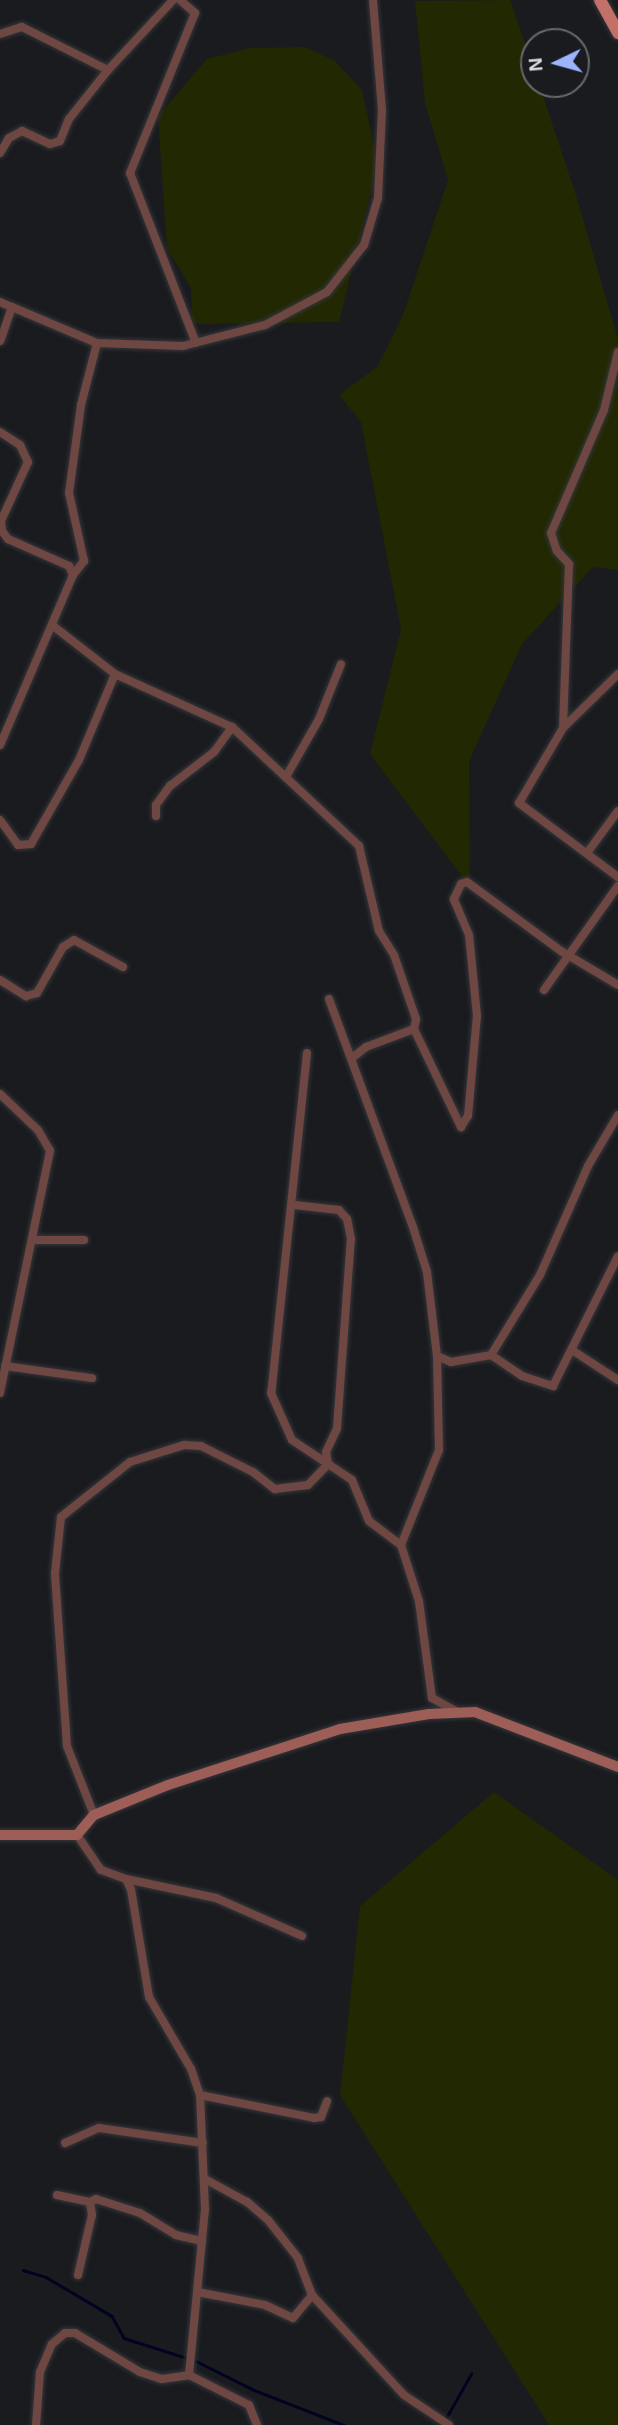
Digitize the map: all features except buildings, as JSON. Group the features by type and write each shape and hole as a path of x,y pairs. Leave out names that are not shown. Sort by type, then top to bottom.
{"main road":[{"path":"600,0 618,33"}],"street":[{"path":"0,153 9,138 22,131 50,144 60,141 69,119 108,70 173,0"},
{"path":"180,0 195,13 130,173 196,343"},
{"path":"0,302 97,343 196,343 265,325 306,306 344,275 364,244 378,198 382,145 373,0"},
{"path":"0,34 22,27 108,70"},
{"path":"0,341 12,307"},
{"path":"0,745 73,575 84,561 69,493 81,405 97,343"},
{"path":"563,728 569,564 557,551 551,533 604,410 618,352"},
{"path":"0,432 20,445 28,462 5,512 2,531 8,539 69,566 73,575"},
{"path":"52,625 115,674 232,727 287,775 359,846 379,931 394,955 416,1019 414,1028 461,1127 468,1116 477,993 469,935 454,900 461,884 467,882 567,955 618,985"},
{"path":"287,775 319,719 341,664"},
{"path":"0,820 18,845 31,844 79,760 115,674"},
{"path":"618,674 563,728 519,803 618,877"},
{"path":"156,816 156,805 170,786 214,752 232,727"},
{"path":"587,853 618,811"},
{"path":"544,990 618,886"},
{"path":"0,980 26,996 37,993 63,947 74,940 123,967"},
{"path":"329,999 426,1272 438,1356 439,1450 401,1545"},
{"path":"352,1058 366,1047 414,1028"},
{"path":"307,1053 294,1205 271,1393 279,1420 292,1440 352,1480 369,1521 401,1545 419,1601 432,1698 455,1711"},
{"path":"0,1094 37,1130 50,1151 34,1240 0,1393"},
{"path":"491,1355 540,1275 588,1166 618,1115"},
{"path":"94,1815 67,1746 55,1573 61,1517 130,1462 184,1445 201,1446 253,1472 275,1489 308,1485 328,1464 327,1452 337,1428 351,1239 347,1219 339,1210 294,1205"},
{"path":"34,1240 84,1240"},
{"path":"438,1356 451,1362 491,1355 522,1376 552,1386 618,1256"},
{"path":"572,1350 618,1380"},
{"path":"5,1366 92,1378"},
{"path":"78,1835 94,1815 168,1786 340,1728 455,1711 475,1712 618,1767"},
{"path":"0,1835 78,1835"},
{"path":"78,1835 101,1870 126,1879 216,1898 302,1937"},
{"path":"126,1879 149,1997 191,2069 200,2095 205,2179 189,2375"},
{"path":"200,2095 314,2118 321,2117 327,2101"},
{"path":"65,2143 99,2128 203,2143"},
{"path":"205,2179 247,2202 268,2220 298,2258 312,2295 404,2395 446,2422"},
{"path":"57,2195 90,2202 96,2199 140,2213 176,2235 202,2241"},
{"path":"78,2275 92,2215 90,2202"},
{"path":"197,2292 257,2303 293,2318 312,2295"},
{"path":"36,2425 40,2372 52,2344 65,2333 75,2333 151,2375 170,2379 189,2375 249,2405 257,2425"}],"green space":[{"path":"510,0 520,29 520,98 544,98 576,195 618,339 618,570 593,567 522,644 469,761 470,887 370,754 401,629 361,422 339,395 377,367 403,315 448,180 425,103 415,1"},
{"path":"305,47 335,61 362,90 378,164 339,322 192,324 191,288 167,248 158,116 207,59 250,48"},
{"path":"494,1792 618,1880 618,2425 549,2425 340,2095 360,1906"}],"waterway":[{"path":"23,2270 46,2277 112,2316 124,2338 187,2358"},
{"path":"194,2360 254,2390 344,2425"},
{"path":"442,2425 471,2374"}]}
